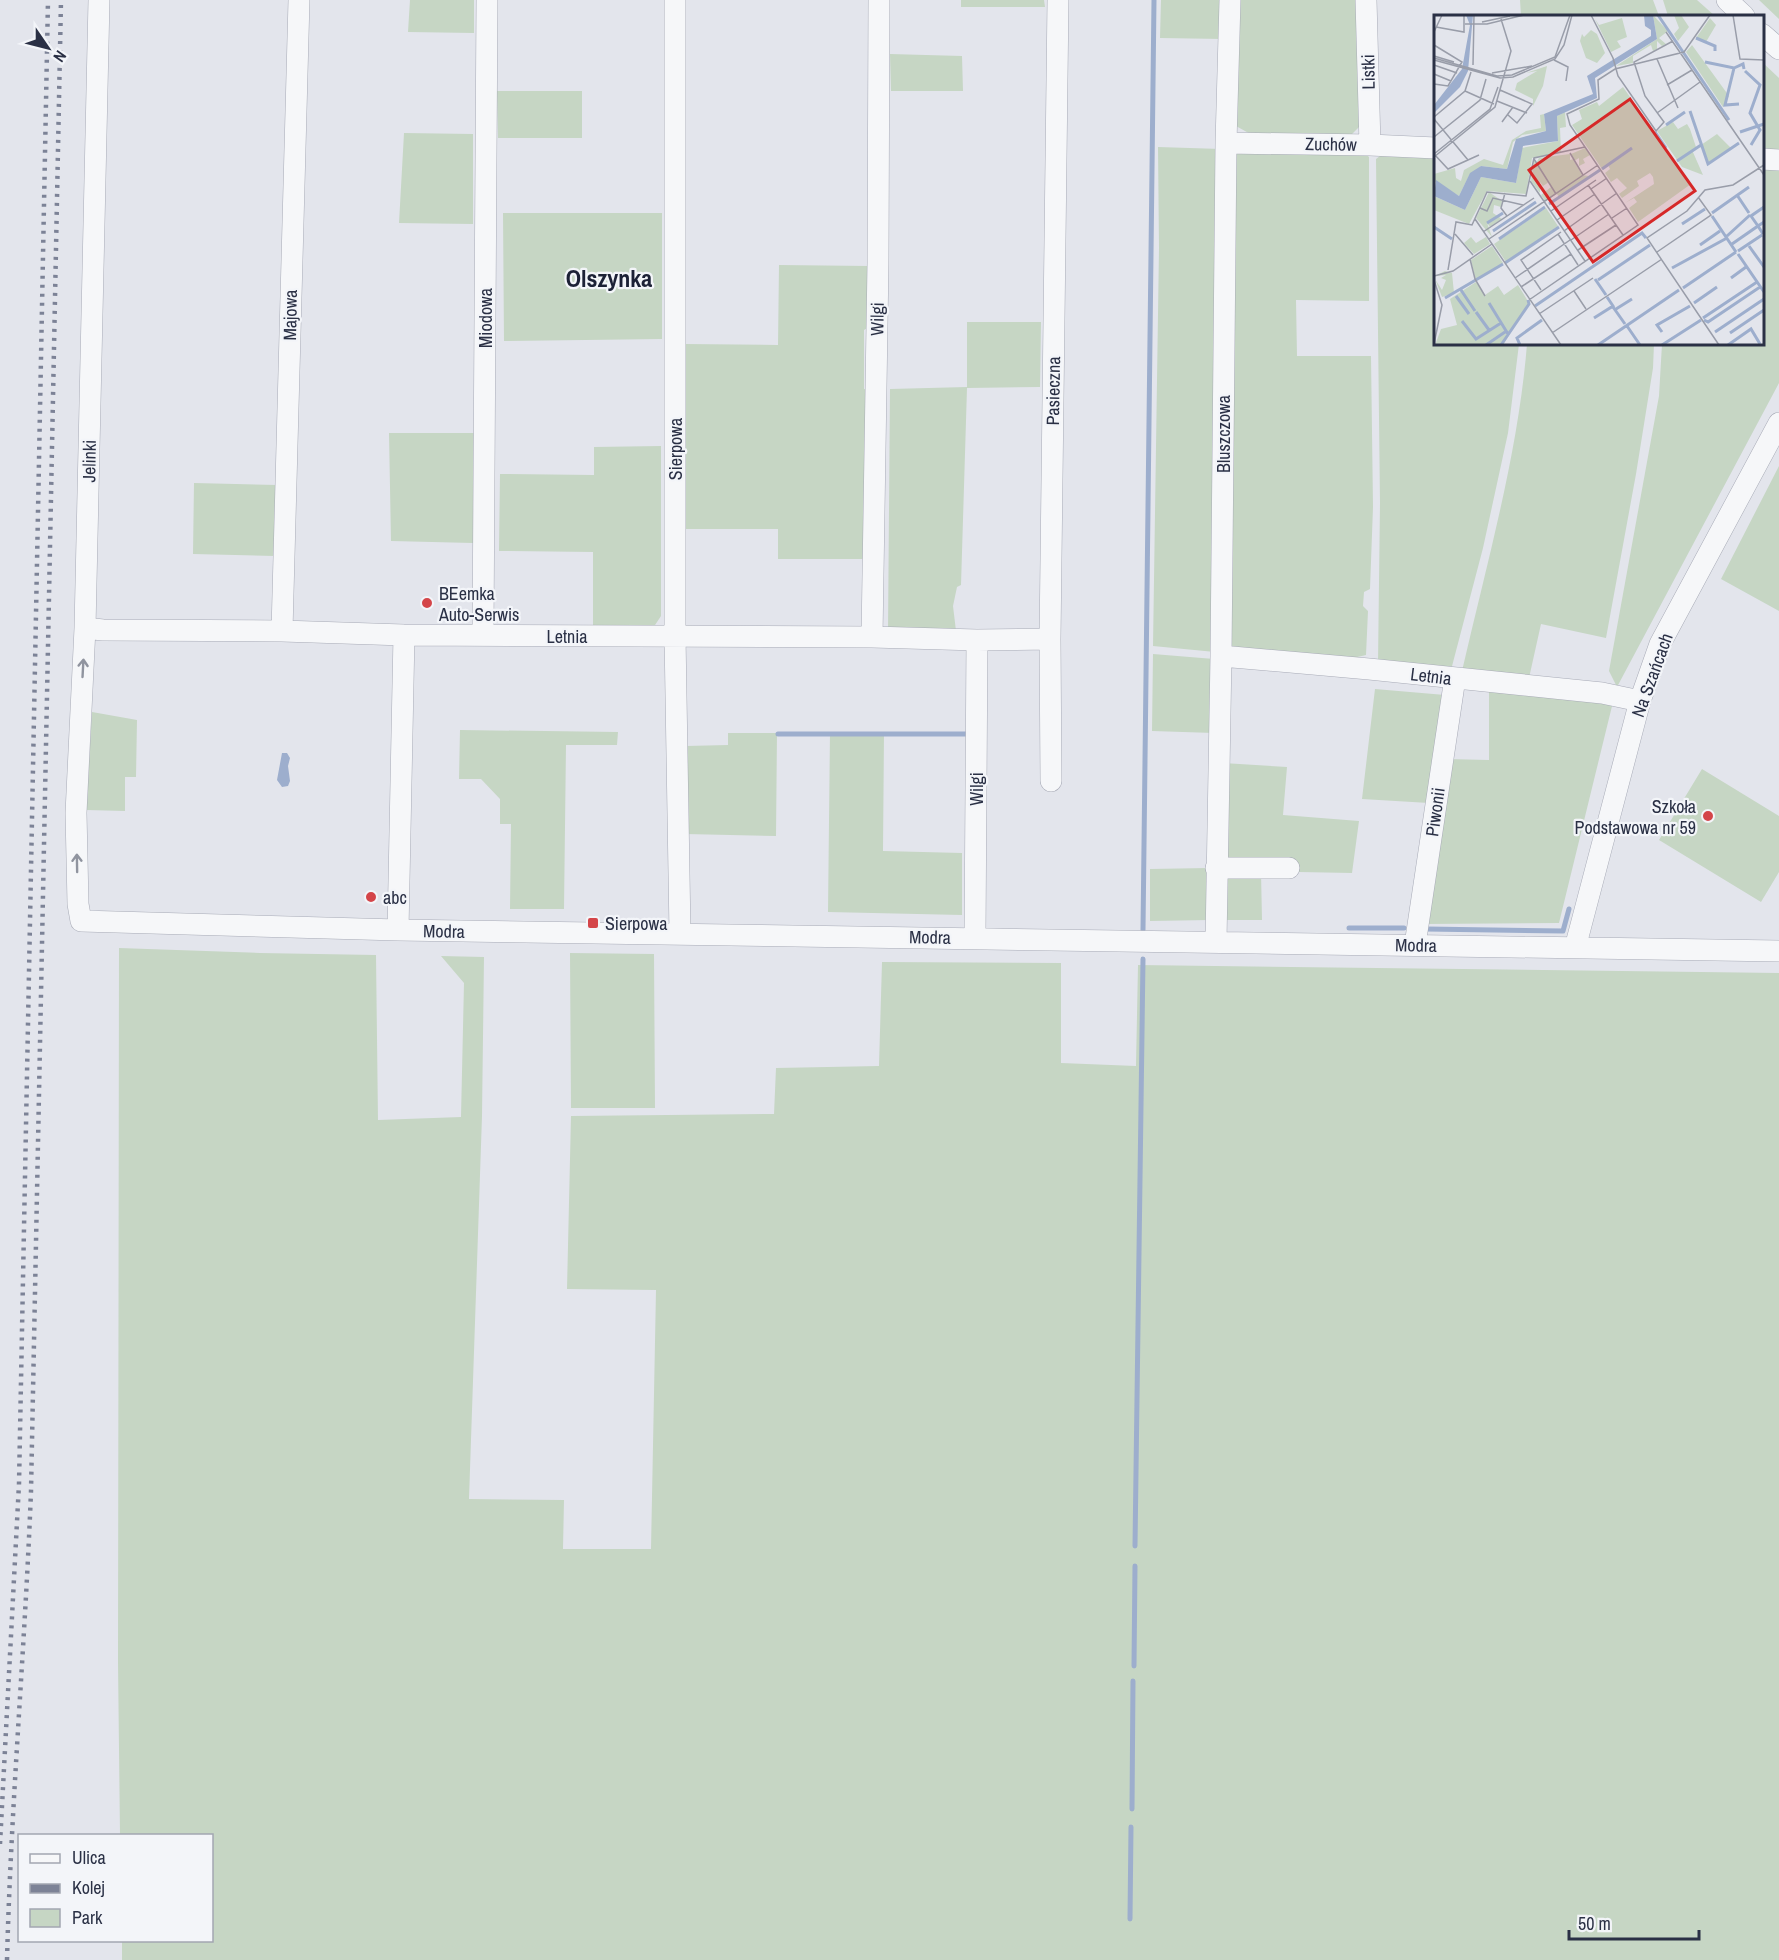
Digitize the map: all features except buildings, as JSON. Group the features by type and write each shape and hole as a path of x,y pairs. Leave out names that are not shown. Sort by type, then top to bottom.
{"street":[{"name":"Jelinki","path":"81,921 78,904 76,813 85,628 99,0"},
{"name":"Majowa","path":"282,631 299,0"},
{"name":"Miodowa","path":"483,635 487,0"},
{"name":"Sierpowa","path":"675,0 675,636 680,933"},
{"name":"Wilgi","path":"872,637 878,263 879,0"},
{"name":"Pasieczna","path":"1051,781 1050,639 1058,0"},
{"name":"Bluszczowa","path":"1216,942 1226,142 1230,0"},
{"name":"Listki","path":"1366,0 1370,145"},
{"path":"1727,0 1743,15"},
{"path":"1764,36 1779,49"},
{"name":"Zuchów","path":"1226,142 1434,148"},
{"path":"1764,159 1779,160"},
{"name":"Na Szańcach","path":"1575,948 1640,701 1660,644 1779,423"},
{"name":"Letnia","path":"85,628 405,635 1050,639"},
{"path":"398,930 405,635"},
{"name":"Wilgi","path":"975,937 977,640"},
{"name":"Letnia","path":"1221,656 1602,693 1640,701"},
{"name":"Piwonii","path":"1415,945 1455,678"},
{"path":"1216,868 1289,868"},
{"name":"Modra","path":"81,921 398,930 1779,951"}],"green space":[{"path":"410,0 474,0 474,33 408,32"},
{"path":"961,0 1044,0 1045,7 961,7"},
{"path":"1161,0 1224,0 1223,39 1160,38"},
{"path":"1240,0 1356,0 1359,127 1345,141 1254,136 1236,126"},
{"path":"1520,0 1653,0 1659,15 1521,15"},
{"path":"1663,0 1697,0 1714,15 1668,15"},
{"path":"1759,0 1779,0 1779,19"},
{"path":"890,54 962,56 963,91 891,91"},
{"path":"1764,64 1779,78 1779,155 1764,154"},
{"path":"497,91 582,91 582,138 498,138"},
{"path":"404,133 473,134 473,224 399,223"},
{"path":"1158,147 1221,149 1215,652 1153,646 1159,248"},
{"path":"1235,151 1363,151 1369,157 1369,301 1296,300 1297,356 1371,356 1373,507 1370,589 1364,592 1363,606 1368,611 1366,655 1349,659 1232,647 1227,640"},
{"path":"1385,152 1434,154 1434,345 1519,345 1508,433 1483,548 1451,670 1378,663 1380,503 1376,159"},
{"path":"1764,167 1779,167 1779,383 1617,687 1609,671 1659,396 1662,345 1764,345"},
{"path":"503,213 662,213 662,339 504,341"},
{"path":"779,265 869,266 869,327 864,330 864,389 870,390 863,559 778,559 778,529 683,529 684,344 778,345"},
{"path":"967,322 1041,322 1040,387 967,388 961,585 957,587 953,606 956,631 888,631 890,389 967,387"},
{"path":"1527,345 1654,345 1653,368 1636,474 1606,638 1541,624 1529,678 1462,671 1509,468 1523,385"},
{"path":"389,433 474,433 473,543 391,541"},
{"path":"661,446 661,616 655,625 649,627 593,629 593,552 499,551 500,474 594,475 594,447"},
{"path":"1779,466 1779,611 1721,579"},
{"path":"194,483 277,485 275,556 193,554"},
{"path":"1153,654 1214,659 1214,733 1152,731"},
{"path":"1489,688 1613,702 1559,923 1423,924 1447,759 1489,760"},
{"path":"1375,689 1445,695 1429,803 1362,799"},
{"path":"92,712 137,720 136,777 125,777 125,811 86,810"},
{"path":"460,730 618,732 617,745 566,745 564,909 510,909 511,824 500,824 500,799 481,779 459,779"},
{"path":"830,732 884,733 883,851 962,853 962,915 828,912"},
{"path":"728,733 777,733 776,836 685,834 686,746 728,745"},
{"path":"1223,763 1287,767 1283,815 1359,821 1352,873 1299,872 1298,865 1221,864"},
{"path":"1702,769 1779,816 1779,872 1761,902 1659,840"},
{"path":"1208,868 1210,920 1150,921 1150,869"},
{"path":"1261,872 1262,920 1221,920 1228,874"},
{"path":"119,948 376,955 378,1120 461,1117 464,983 441,956 484,957 482,1116 469,1499 564,1500 563,1549 651,1549 656,1290 567,1289 571,1116 774,1114 776,1068 879,1066 882,962 1061,963 1061,1063 1136,1066 1138,965 1779,973 1779,1960 122,1960 122,1942 213,1942 213,1834 120,1834"},
{"path":"570,953 654,954 655,1108 571,1108"}],"water":[{"path":"282,753 287,753 290,758 288,766 290,781 288,786 282,787 277,780"}],"waterway":[{"path":"1143,930 1154,0"},
{"path":"778,734 967,734"},
{"path":"1426,929 1563,931 1569,909"},
{"path":"1349,928 1404,928"},
{"path":"1135,1546 1143,959"},
{"path":"1134,1666 1135,1566"},
{"path":"1132,1809 1133,1681"},
{"path":"1130,1919 1131,1827"}],"railway":[{"path":"0,1844 19,1484 48,0"},
{"path":"7,1960 31,1491 61,0"}],"place":[{"name":"BEemka Auto-Serwis","path":"427,603"},
{"name":"Szkoła Podstawowa nr 59","path":"1708,816"},
{"name":"abc","path":"371,897"},
{"name":"Sierpowa","path":"593,923"}],"district":[{"name":"Olszynka","path":"609,278"}]}
